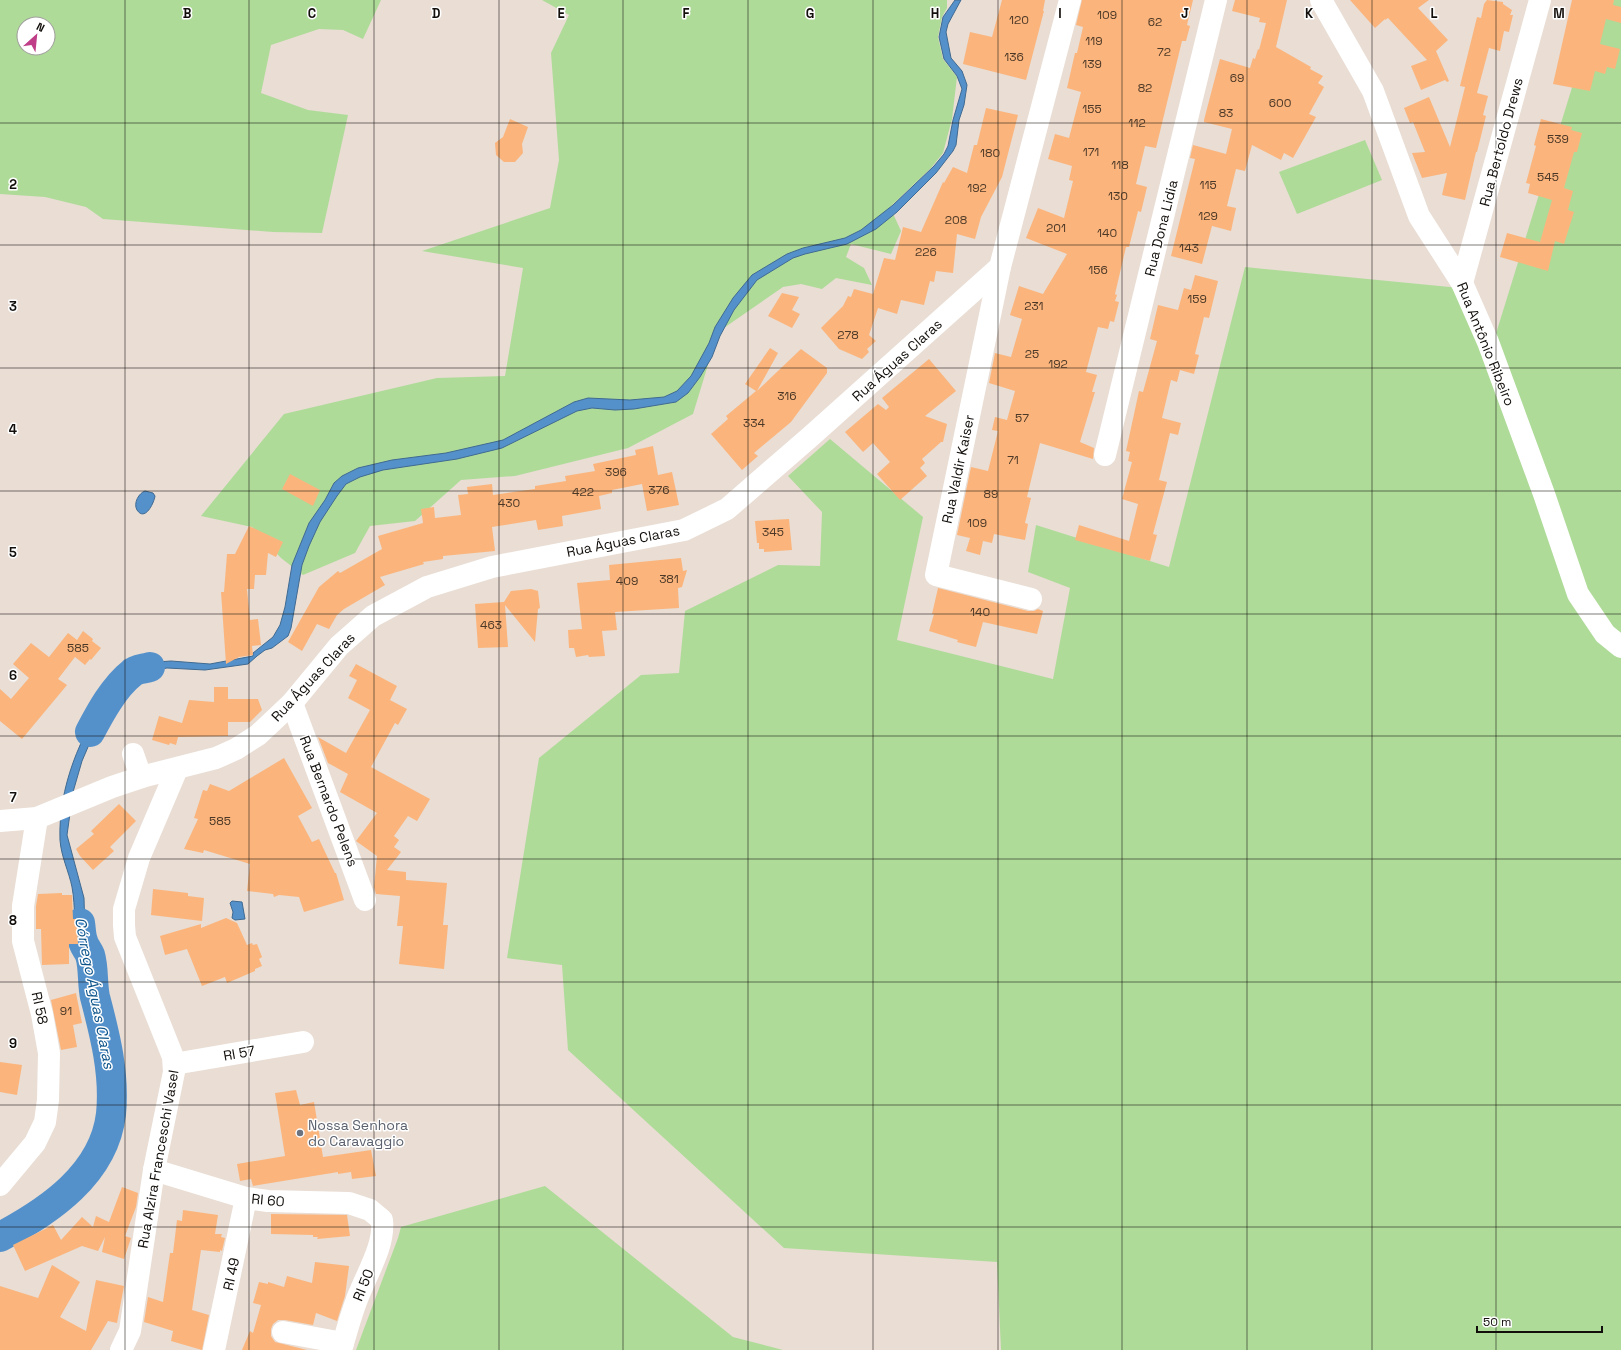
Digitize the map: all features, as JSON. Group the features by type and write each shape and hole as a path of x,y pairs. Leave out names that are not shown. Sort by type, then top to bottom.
{"street":[{"path":"1000,267 1070,0"},
{"name":"Rua Dona Lidia","path":"1105,455 1216,0"},
{"name":"Rua Antônio Ribeiro","path":"1321,0 1373,91 1418,216 1462,283 1488,342 1544,494 1578,594 1604,634 1621,647"},
{"name":"Rua Bertoldo Drews","path":"1462,283 1540,0"},
{"name":"Rua Valdir Kaiser","path":"1000,267 936,575 1031,599"},
{"name":"Rua Águas Claras","path":"0,821 37,818 78,800 141,777 216,758 236,749 258,735 292,703 339,646 373,616 427,587 492,567 684,530 727,509 1000,267"},
{"name":"Rua Bernardo Pelens","path":"292,703 365,900"},
{"path":"133,754 141,777"},
{"name":"Rua Alzira Franceschi Vasel","path":"121,1350 130,1331 154,1170 174,1072 173,1057 125,937 124,909 139,858 177,769"},
{"name":"RI 58","path":"0,1185 35,1143 45,1122 48,1100 49,1053 42,1014 23,941 22,906 37,818"},
{"name":"RI 57","path":"174,1064 304,1042"},
{"name":"RI 60","path":"154,1170 246,1198 268,1202 349,1203 370,1210 382,1220"},
{"name":"RI 49","path":"214,1350 246,1198"},
{"name":"RI 50","path":"342,1347 355,1303 383,1230 382,1220"},
{"path":"283,1332 342,1347"}],"green space":[{"path":"0,0 381,0 363,39 343,30 319,29 271,45 261,93 308,110 348,115 322,233 273,232 103,219 86,207 45,197 0,194"},
{"path":"542,0 947,0 947,8 942,17 938,37 943,59 957,77 952,119 943,153 931,168 890,207 901,231 891,254 851,244 846,257 864,268 872,285 836,278 822,289 801,284 783,287 718,332 693,414 628,448 515,476 461,480 415,521 370,526 355,553 303,575 281,558 252,527 201,516 284,414 437,378 505,376 523,268 422,251 550,208 559,160 551,53 569,15"},
{"path":"1599,0 1621,0 1621,1350 1001,1350 997,1262 784,1248 568,1050 562,965 507,958 539,758 641,675 679,673 685,611 778,565 820,566 822,512 788,476 830,439 923,517 897,640 1053,679 1070,588 1028,572 1036,525 1169,567 1245,267 1460,288 1490,353"},
{"path":"1365,140 1382,180 1297,214 1279,172"},
{"path":"545,1186 733,1337 783,1350 356,1350 401,1227"}],"water":[{"path":"955,0 961,0 948,24 946,32 951,58 962,71 967,85 964,105 959,120 956,145 953,151 936,173 897,212 876,229 847,244 793,258 757,280 734,310 720,336 712,357 688,393 676,402 634,409 615,410 592,408 577,411 502,448 457,459 383,470 360,477 346,484 320,522 309,546 302,565 291,628 288,636 272,648 265,650 248,664 205,670 167,668 136,674 118,693 116,685 133,668 157,662 171,661 210,664 253,656 253,653 273,637 280,625 285,607 292,565 309,523 325,500 334,483 342,476 358,468 392,460 446,453 503,440 574,402 588,398 630,400 664,397 677,391 691,376 709,343 715,327 733,298 752,275 787,254 803,248 845,238 861,230 893,205 934,166 944,154 948,146 953,120 962,89 957,76 944,59 939,37 943,17"},
{"path":"145,491 153,493 155,496 149,510 143,514 137,510 136,501"},
{"path":"110,693 112,702 97,726 82,761 73,792 67,835 84,898 85,933 92,956 91,963 89,955 81,948 78,918 75,918 72,887 63,858 60,840 60,820 67,782 80,744 99,709"},
{"path":"232,901 242,902 245,919 235,920 232,918 233,912 230,903"}],"building":[{"path":"1002,0 1045,0 1044,11 1026,80 963,64 970,32 992,37"},
{"path":"1082,0 1193,0 1187,25 1190,26 1186,41 1182,41 1156,148 1145,146 1136,184 1147,187 1141,212 1138,211 1129,247 1126,247 1115,294 1117,295 1115,301 1119,302 1114,322 1110,321 1108,329 1098,327 1086,372 1097,375 1092,392 1095,392 1080,442 1094,448 1093,459 1040,443 1027,497 1031,498 1025,523 1028,524 1025,540 994,534 992,543 983,541 980,555 966,551 970,538 957,535 971,467 988,471 998,431 992,430 995,417 1007,420 1015,391 989,383 995,353 1011,357 1022,319 1010,315 1019,286 1043,294 1067,254 1026,238 1038,208 1064,218 1073,181 1069,180 1072,166 1048,159 1055,134 1069,138 1081,92 1067,88 1083,27 1076,25"},
{"path":"1235,0 1287,0 1276,47 1311,67 1310,69 1323,76 1318,83 1324,87 1309,114 1316,117 1293,158 1284,153 1281,160 1252,145 1245,171 1236,169 1227,206 1236,208 1231,231 1212,226 1202,264 1171,256 1195,159 1190,158 1193,145 1226,154 1232,129 1204,122 1220,59 1250,68 1253,58 1255,59 1258,49 1259,50 1266,23 1259,22 1260,18 1232,11"},
{"path":"1350,0 1429,0 1418,8 1448,40 1436,51 1449,81 1447,82 1445,80 1421,90 1411,66 1427,60 1388,18 1375,28"},
{"path":"1487,0 1503,2 1503,4 1512,10 1510,15 1513,15 1509,32 1504,31 1500,51 1489,48 1477,93 1488,96 1483,115 1486,116 1465,200 1442,195 1447,173 1422,178 1412,153 1425,152 1413,122 1410,123 1404,108 1429,97 1450,147 1465,87 1460,86 1477,17 1481,18 1484,4"},
{"path":"1572,0 1614,0 1613,5 1621,7 1621,23 1606,19 1600,44 1620,49 1615,69 1607,67 1605,74 1595,71 1590,91 1553,84"},
{"path":"986,108 1018,115 1002,177 981,217 975,239 957,234 953,273 936,271 934,282 930,281 924,305 901,300 897,314 878,308 869,335 876,341 867,349 869,352 862,359 839,349 821,328 843,306 848,296 851,297 854,289 873,294 884,258 895,260 903,227 921,232 943,182 944,183 953,167 967,173 974,145 977,145"},
{"path":"510,119 528,127 522,144 523,153 515,162 504,162 496,155 495,143 503,137"},
{"path":"1541,119 1572,127 1571,130 1582,133 1577,152 1574,152 1564,188 1573,191 1568,210 1574,212 1564,244 1555,241 1548,271 1500,257 1507,233 1540,242 1552,200 1528,193 1530,184 1526,183 1536,146 1534,145"},
{"path":"1195,275 1218,281 1209,318 1204,317 1195,354 1199,355 1194,374 1180,370 1177,382 1171,380 1162,418 1181,423 1178,435 1170,433 1159,480 1167,482 1153,534 1157,535 1150,561 1075,540 1079,525 1129,541 1138,504 1122,499 1132,462 1128,461 1130,452 1126,451 1139,391 1143,392 1157,341 1150,339 1158,305 1178,310 1184,288 1191,290"},
{"path":"782,293 799,297 792,310 800,314 792,328 768,316"},
{"path":"770,348 778,353 757,391 801,349 827,368 827,373 791,422 754,453 758,456 742,470 711,434 728,419 726,416 756,391 745,384"},
{"path":"929,359 956,391 925,416 947,424 943,442 941,442 922,459 925,463 920,468 927,476 900,500 877,474 890,462 873,443 863,452 845,432 878,404 886,410 889,407 882,398"},
{"path":"653,446 658,475 672,472 679,505 647,511 642,484 612,490 612,493 599,496 601,509 562,516 563,526 538,530 536,520 492,527 495,551 443,556 443,559 423,562 424,564 380,577 385,585 344,609 337,615 329,629 317,624 302,651 288,642 319,587 338,571 340,573 382,549 378,536 423,523 421,509 434,507 435,518 461,515 458,495 468,494 467,487 492,484 493,495 535,489 535,486 566,481 565,476 595,471 593,464 636,455 635,450"},
{"path":"290,474 320,490 313,506 282,489"},
{"path":"789,519 792,550 764,552 764,549 759,549 755,521"},
{"path":"249,526 283,542 276,557 268,553 266,575 255,575 254,589 247,589 250,620 258,619 261,645 252,646 253,655 239,657 226,664 221,592 224,592 227,554 235,554"},
{"path":"681,558 683,571 687,570 682,587 678,588 679,608 615,612 617,630 602,631 605,656 589,657 588,655 576,657 574,648 569,648 568,630 582,629 577,583 610,580 609,565"},
{"path":"938,588 1028,611 1038,609 1043,611 1037,634 983,622 976,647 957,642 958,640 929,631 934,614 932,614"},
{"path":"531,589 538,591 540,608 538,609 535,642 505,605 508,647 478,648 475,604 504,602 511,591"},
{"path":"83,631 101,648 85,665 75,657 58,679 67,685 22,739 0,721 0,689 11,699 29,678 13,664 31,643 49,657 68,633 77,640"},
{"path":"356,664 397,686 390,700 407,709 398,725 395,723 371,767 430,799 417,821 408,816 394,836 399,840 394,847 401,852 387,870 406,872 406,880 447,883 443,925 448,925 444,969 399,964 403,926 397,926 400,896 376,894 374,887 377,856 356,841 377,813 340,792 348,774 328,763 318,737 346,753 370,710 348,698 357,680 349,676"},
{"path":"214,687 228,687 228,699 258,699 262,710 250,722 228,722 228,736 178,737 176,745 170,743 169,745 152,740 159,716 182,723 189,700 214,702"},
{"path":"284,758 312,808 298,816 312,842 319,839 336,873 344,900 304,912 299,897 279,895 274,897 273,894 247,891 250,864 204,850 203,853 184,849 198,819 194,818 203,790 207,791 210,784 229,791"},
{"path":"119,804 136,821 110,847 114,851 93,870 80,856 76,849 94,834 91,831"},
{"path":"153,889 188,893 188,896 204,898 202,921 151,915"},
{"path":"62,893 62,895 72,895 73,919 77,919 78,944 69,944 69,964 42,965 41,929 36,929 36,906 38,894"},
{"path":"226,918 237,923 247,945 252,943 253,945 257,944 262,957 259,959 262,966 255,969 255,971 227,983 225,977 202,986 187,949 165,955 160,936 201,924 201,928"},
{"path":"76,993 82,1023 73,1025 77,1047 61,1050 51,1000"},
{"path":"0,1062 22,1065 17,1095 0,1092"},
{"name":"Nossa Senhora do Caravaggio","path":"296,1090 300,1105 314,1102 323,1157 371,1150 376,1176 352,1179 351,1172 338,1174 338,1172 253,1186 251,1179 240,1181 237,1164 285,1156 275,1093"},
{"path":"122,1187 138,1193 136,1207 125,1236 131,1238 124,1259 102,1252 105,1237 98,1251 82,1246 25,1271 13,1245 53,1225 61,1240 82,1217 93,1227 96,1216 109,1222"},
{"path":"183,1210 218,1215 215,1234 222,1234 221,1237 225,1238 222,1251 220,1250 220,1252 201,1250 192,1310 209,1315 202,1350 171,1341 173,1331 144,1322 148,1297 163,1302 170,1253 173,1253 177,1220 182,1221"},
{"path":"271,1214 347,1215 350,1236 317,1239 318,1237 313,1237 313,1235 271,1234"},
{"path":"315,1262 349,1266 345,1296 337,1321 316,1313 313,1325 285,1320 278,1320 273,1324 271,1336 275,1342 307,1350 242,1350 250,1331 253,1333 261,1305 253,1303 259,1282 268,1284 268,1282 284,1287 287,1276 312,1283"},
{"path":"52,1265 80,1282 60,1317 86,1331 96,1280 124,1286 117,1323 108,1321 91,1350 0,1350 0,1286 38,1298"}],"waterway":[{"name":"Córrego Águas Claras","path":"90,732 119,685 134,672 150,667"},
{"name":"Córrego Águas Claras","path":"0,1237 37,1215 71,1188 86,1172 98,1155 106,1135 111,1114 112,1084 106,1040 95,997 93,970 90,955 82,939 80,923"}],"place":[{"name":"Nossa Senhora do Caravaggio","path":"300,1133"}]}
